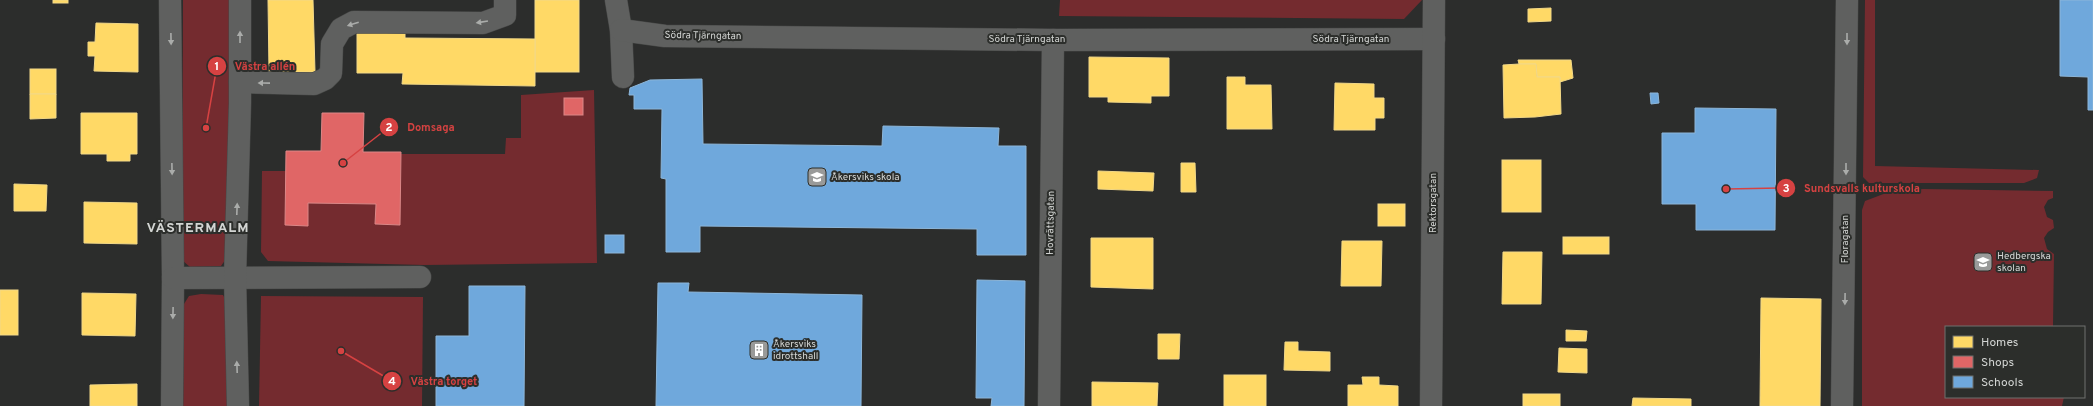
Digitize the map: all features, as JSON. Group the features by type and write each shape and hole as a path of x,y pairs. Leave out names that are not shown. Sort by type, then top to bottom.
{"street":[{"path":"170,0 174,278 172,406"},
{"path":"238,406 235,277 240,82 240,0"},
{"path":"240,82 314,84 325,79 331,73 332,44 341,29 354,22 483,23 505,15 505,0"},
{"path":"616,0 621,30 622,77"},
{"name":"Rektorsgatan","path":"1431,406 1434,0"},
{"name":"Floragatan","path":"1842,406 1847,0"},
{"name":"Södra Tjärngatan","path":"621,30 665,36 1053,40 1434,39"},
{"name":"Hovrättsgatan","path":"1049,406 1053,40"},
{"path":"174,278 420,277"}],"shaded area":[{"path":"183,0 231,0 228,256 221,266 190,267 182,260"},
{"path":"1060,0 1422,0 1404,19 1059,16"},
{"path":"1865,0 1875,0 1875,166 2039,170 2037,178 2024,183 1869,183 1863,177"},
{"path":"594,90 597,263 424,265 268,261 261,252 262,171 286,171 286,225 308,225 308,203 376,204 375,224 400,225 401,154 505,154 506,138 521,138 521,95"},
{"path":"1894,190 2053,191 2053,198 2048,200 2044,207 2047,217 2053,220 2054,228 2048,232 2044,238 2047,249 2054,254 2053,326 1945,326 1945,398 2064,398 2062,406 1862,406 1862,210 1865,201"},
{"path":"201,294 223,295 228,304 227,406 183,406 184,304 189,296"},
{"path":"261,296 423,297 422,406 259,406"}],"building: Homes":[{"path":"53,0 68,0 68,3 53,3"},
{"path":"268,0 313,0 315,72 269,72"},
{"path":"535,0 579,0 579,72 535,72"},
{"path":"1551,8 1551,21 1528,22 1528,9"},
{"path":"96,23 138,24 138,72 94,71 95,56 88,56 88,42 95,42"},
{"path":"357,28 405,29 405,38 535,39 535,86 402,84 403,73 357,73"},
{"path":"1089,57 1169,58 1169,96 1151,96 1151,103 1108,102 1108,97 1089,97"},
{"path":"1518,60 1571,60 1573,78 1560,82 1560,77 1537,77 1536,64 1519,64"},
{"path":"1536,64 1537,77 1560,77 1561,114 1504,118 1503,65"},
{"path":"30,69 56,69 56,94 30,94"},
{"path":"1227,77 1245,77 1245,85 1271,85 1272,129 1227,129"},
{"path":"1335,83 1374,84 1374,98 1384,98 1384,118 1375,118 1375,130 1334,130"},
{"path":"30,94 56,94 56,118 30,119"},
{"path":"81,113 137,113 137,154 130,154 130,161 107,161 107,154 81,154"},
{"path":"1502,160 1541,160 1541,212 1502,212"},
{"path":"1181,163 1195,163 1196,192 1181,192"},
{"path":"1098,171 1154,173 1153,191 1098,189"},
{"path":"14,184 47,185 46,211 14,211"},
{"path":"84,202 137,203 137,244 84,243"},
{"path":"1378,204 1405,204 1405,226 1378,226"},
{"path":"1563,237 1609,237 1609,254 1563,254"},
{"path":"1091,238 1153,238 1153,289 1091,287"},
{"path":"1342,241 1382,241 1381,286 1341,286"},
{"path":"1503,252 1542,252 1541,304 1502,304"},
{"path":"0,290 18,290 18,335 0,335"},
{"path":"82,293 136,294 135,336 82,335"},
{"path":"1761,298 1821,299 1820,406 1760,406"},
{"path":"1566,330 1587,331 1586,341 1566,341"},
{"path":"1158,334 1180,334 1179,359 1158,359"},
{"path":"1285,342 1298,342 1298,351 1330,352 1330,371 1284,370"},
{"path":"1559,348 1587,349 1587,373 1558,372"},
{"path":"1224,375 1266,375 1266,406 1224,406"},
{"path":"1362,377 1379,377 1379,385 1398,386 1398,406 1348,406 1348,385 1363,385"},
{"path":"1092,382 1158,383 1157,406 1092,406"},
{"path":"137,384 137,406 90,406 90,385"},
{"path":"1523,394 1560,394 1560,406 1523,406"},
{"path":"1633,398 1691,399 1691,406 1632,406"}],"building: Shops":[{"path":"564,98 583,98 583,115 564,115"},
{"path":"322,113 364,113 363,152 401,152 400,225 375,224 376,204 308,203 308,226 285,225 286,151 321,151"}],"building: Schools":[{"path":"2060,0 2093,0 2093,110 2088,110 2088,77 2060,76"},
{"path":"702,79 703,144 882,146 883,126 999,128 998,146 1026,146 1026,255 977,255 977,229 700,226 700,252 666,252 666,179 661,178 662,109 634,109 634,95 629,95 630,88 650,80"},
{"path":"1650,93 1658,93 1659,103 1651,104"},
{"path":"1695,108 1776,109 1775,230 1696,230 1696,204 1662,204 1662,133 1695,133"},
{"path":"605,235 624,235 624,253 605,253"},
{"path":"977,280 1025,281 1024,406 991,406 992,398 976,398"},
{"name":"Åkersviks idrottshall","path":"658,283 689,283 688,292 862,295 861,406 656,406"},
{"path":"469,286 525,286 524,406 436,406 436,336 469,336"}],"place":[{"name":"Västra allén","path":"206,128"},
{"name":"Domsaga","path":"343,163"},
{"name":"Åkersviks skola","path":"817,177"},
{"name":"Sundsvalls kulturskola","path":"1726,189"},
{"name":"Hedbergska skolan","path":"1983,262"},
{"name":"Åkersviks idrottshall","path":"759,350"},
{"name":"Västra torget","path":"341,351"}],"district":[{"name":"VÄSTERMALM","path":"198,228"}]}
